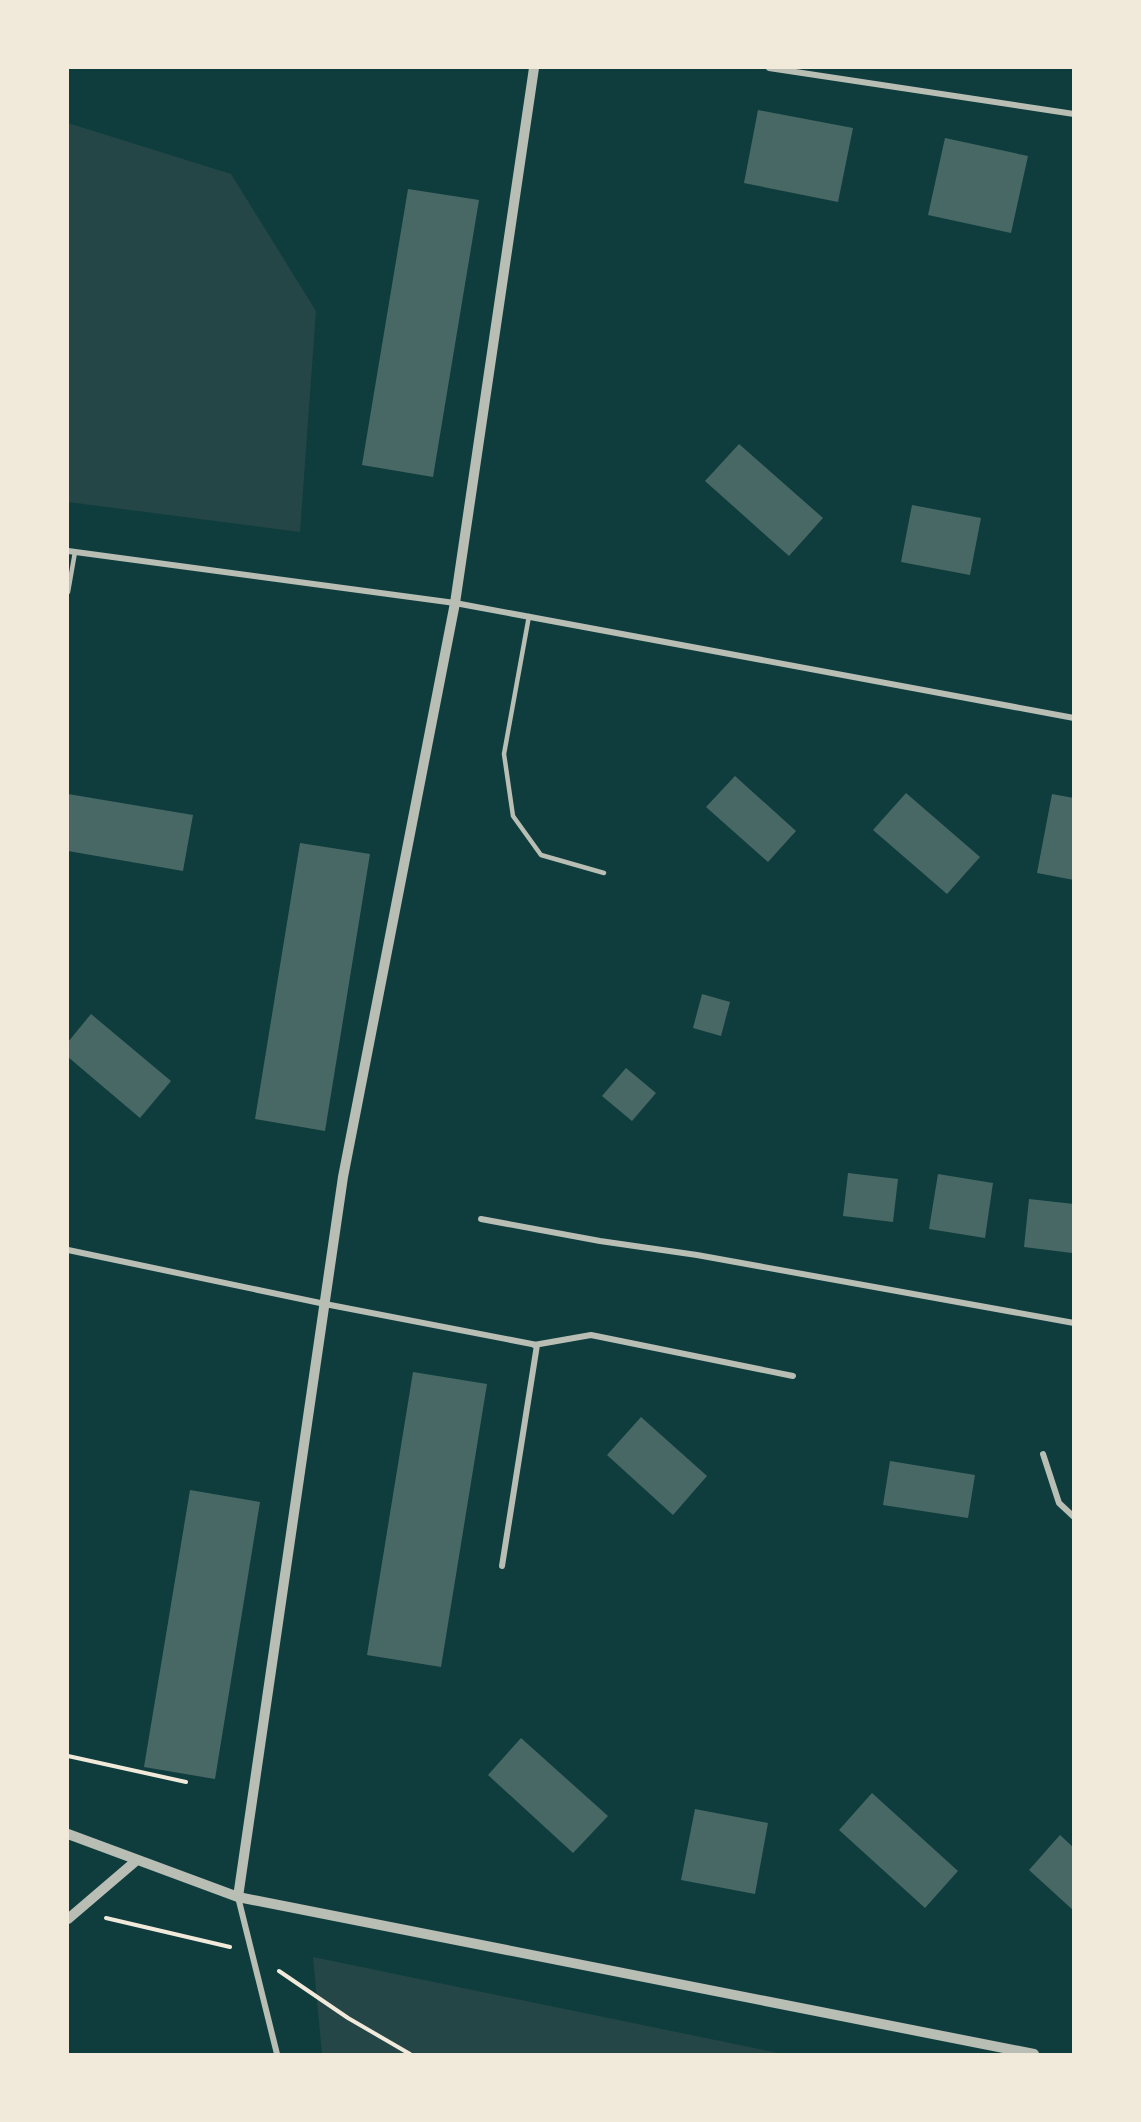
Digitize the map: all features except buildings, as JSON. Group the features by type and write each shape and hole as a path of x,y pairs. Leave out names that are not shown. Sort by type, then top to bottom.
{"street":[{"path":"277,2055 238,1897 343,1178 455,603 534,68"},
{"path":"769,68 1074,114"},
{"path":"71,552 455,603 1074,718"},
{"path":"481,1219 600,1241 697,1255 1074,1323"},
{"path":"325,1304 537,1345 591,1335 793,1376"},
{"path":"502,1566 537,1345"},
{"path":"1043,1454 1059,1503 1074,1517"},
{"path":"68,1834 238,1897 1034,2055"},
{"path":"68,1919 137,1860"}],"lane":[{"path":"68,592 71,552"},
{"path":"529,616 504,754 513,816 541,855 604,873"},
{"path":"68,1251 325,1304"}],"path":[{"path":"68,1756 186,1782"}],"shaded area":[{"path":"68,123 231,174 316,311 300,532 68,502"},
{"path":"313,1957 783,2054 322,2054"}]}
